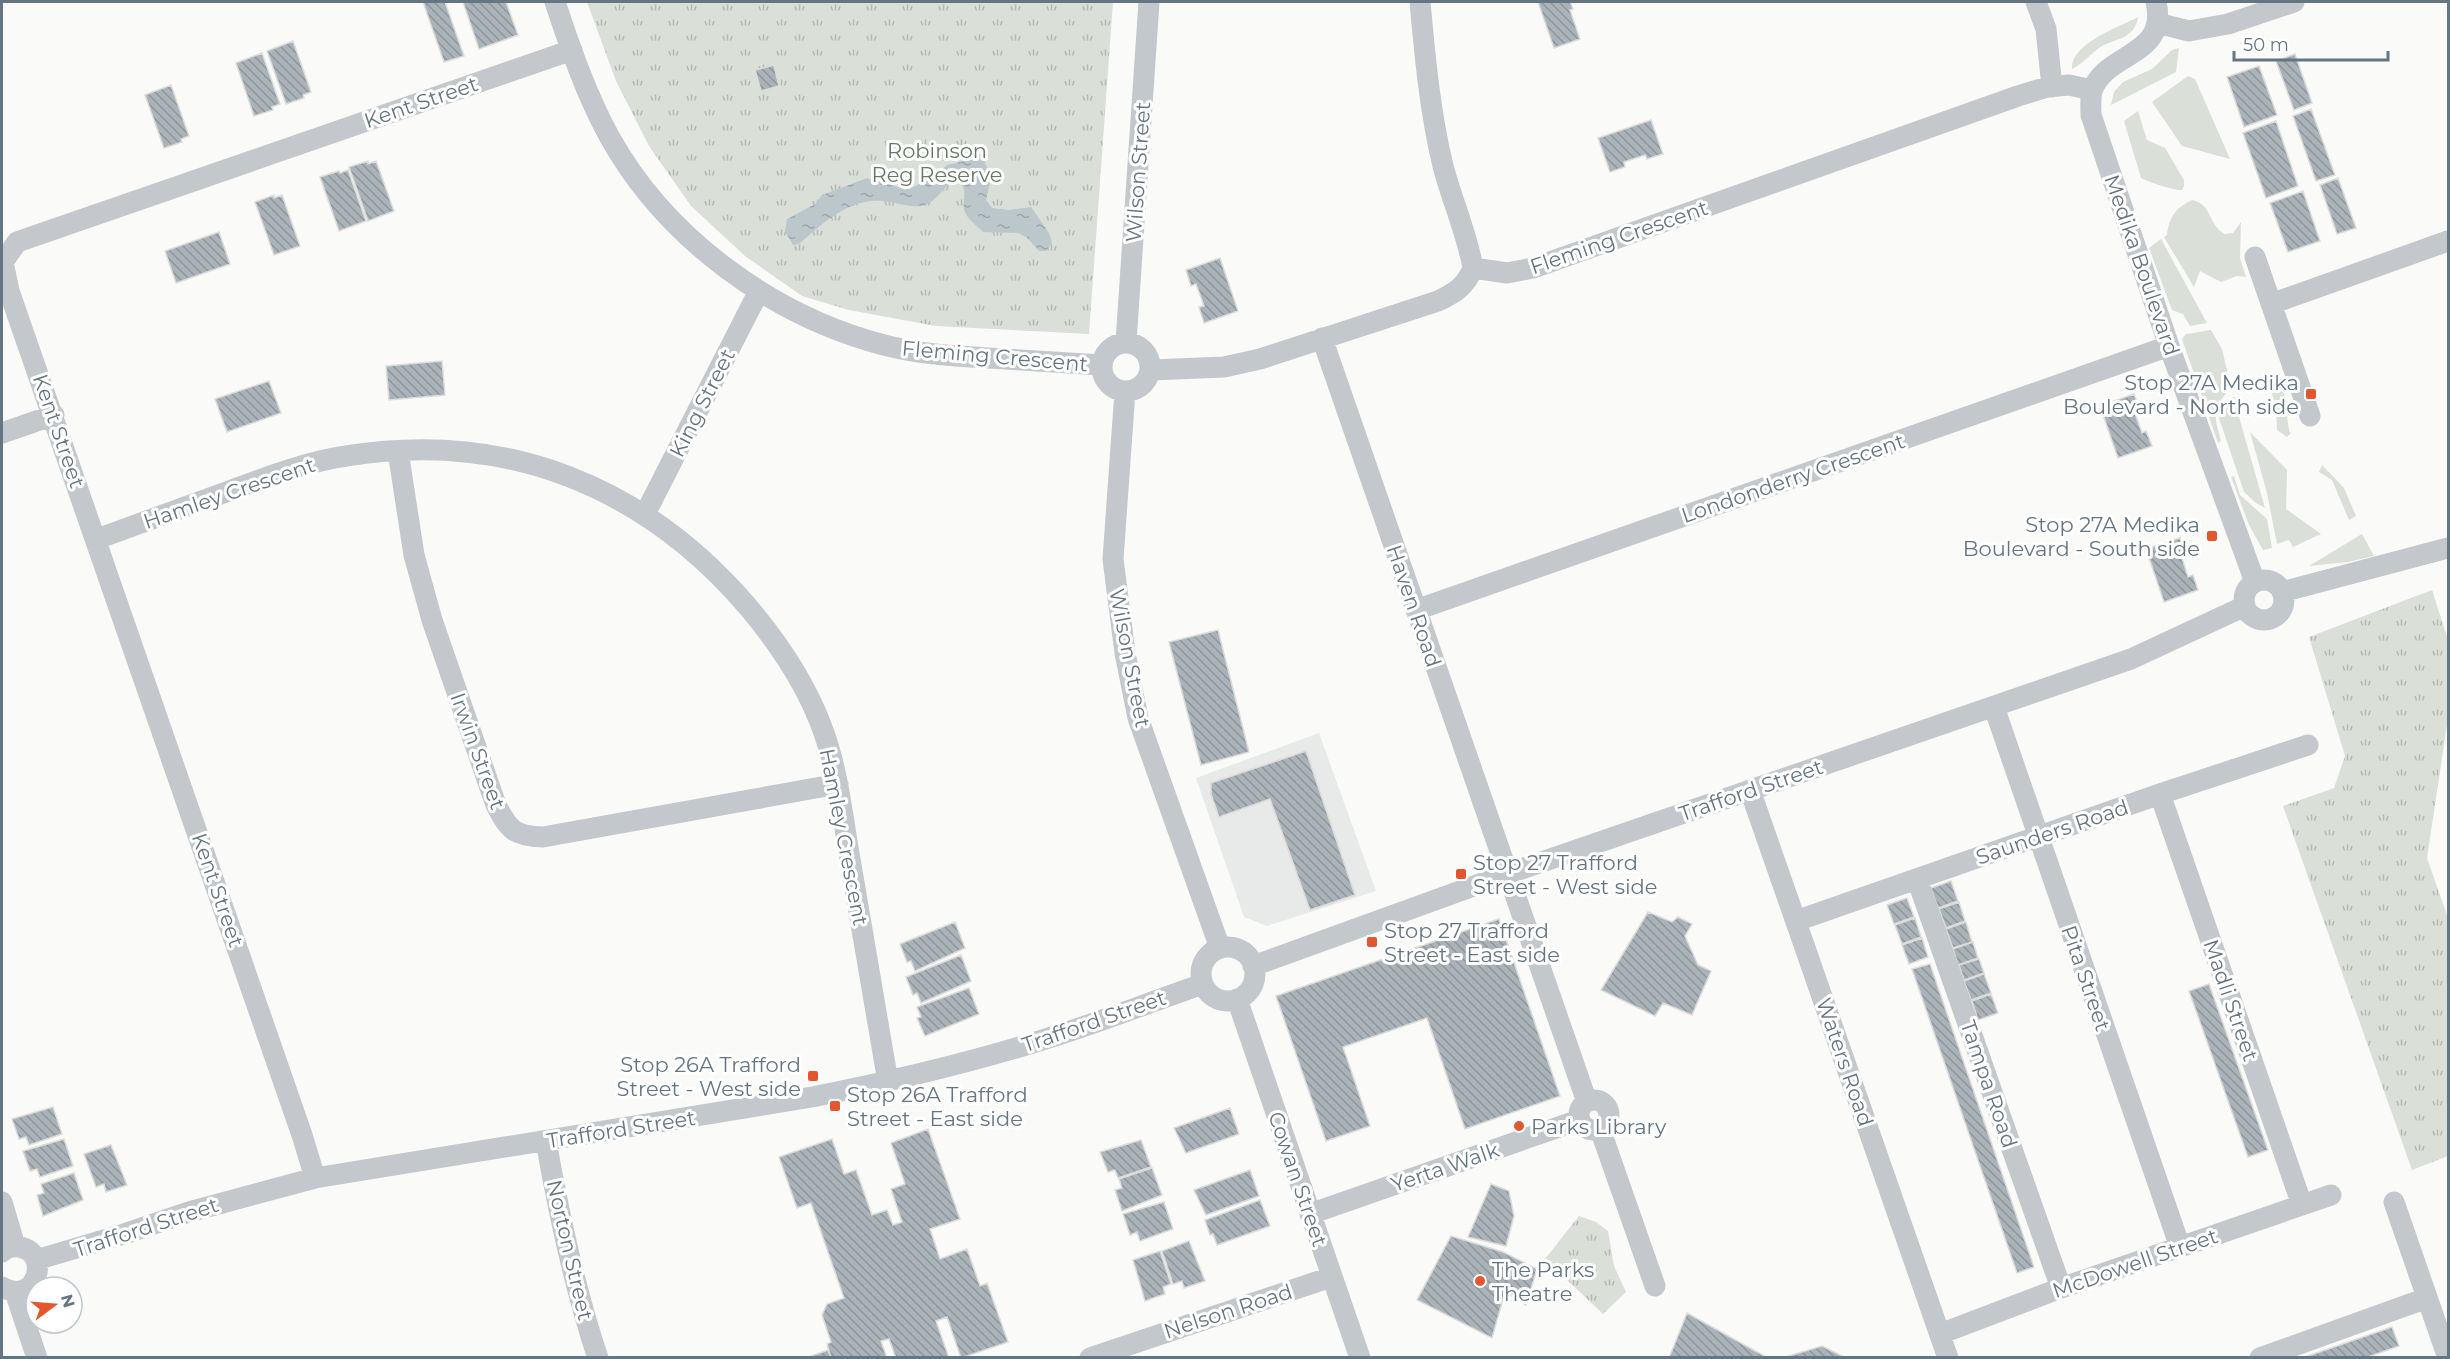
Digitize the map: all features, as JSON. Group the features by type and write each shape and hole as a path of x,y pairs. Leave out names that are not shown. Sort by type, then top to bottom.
{"street":[{"name":"Fleming Crescent","path":"555,2 583,79 609,137 640,182 683,232 736,276 793,312 838,331 886,346 941,355 1102,365"},
{"name":"Wilson Street","path":"1126,342 1149,2"},
{"path":"1151,370 1224,367 1260,359 1438,301 1457,291 1468,280 1473,268 1469,245 1444,170 1433,123 1420,2"},
{"path":"2036,2 2046,29 2052,87"},
{"path":"2092,90 2108,69 2136,53 2145,45 2157,23 2156,2"},
{"path":"2157,23 2189,31 2228,24 2294,2"},
{"name":"Kent Street","path":"315,1178 97,539 9,291 3,262 17,242 572,50"},
{"name":"Fleming Crescent","path":"1473,268 1507,273 1533,268 2006,100 2052,87 2069,85 2092,90"},
{"name":"Medika Boulevard","path":"2092,90 2091,115 2169,346 2255,582"},
{"path":"2271,304 2448,241"},
{"path":"2255,257 2310,416"},
{"name":"King Street","path":"645,514 759,291"},
{"name":"Haven Road","path":"1322,338 1519,903 1583,1111"},
{"path":"1126,342 1142,347 1151,362 1151,370 1145,384 1125,392 1117,390 1106,380 1102,365 1107,351 1112,346 1126,342"},
{"name":"Londonderry Crescent","path":"1416,610 2169,346"},
{"name":"Wilson Street","path":"1125,392 1113,559 1125,653 1138,718 1220,948"},
{"path":"2,434 54,415"},
{"name":"Hamley Crescent","path":"97,539 284,471 345,456 434,448 478,452 539,466 595,487 645,514 688,546 730,586 765,627 801,681 824,732 838,784 888,1082"},
{"name":"Irwin Street","path":"398,452 414,555 432,620 496,805 507,825 522,836 543,837 838,784"},
{"path":"2282,592 2448,548"},
{"path":"2268,580 2279,586 2282,592 2284,604 2281,610 2271,618 2258,619 2246,606 2245,595 2250,585 2255,582 2268,580"},
{"name":"Trafford Street","path":"1254,966 1507,874 2131,659 2246,606"},
{"name":"Pita Street","path":"1994,707 2180,1247"},
{"name":"Saunders Road","path":"1796,921 2308,745"},
{"name":"Waters Road","path":"1750,790 1948,1358"},
{"name":"Madli Street","path":"2160,794 2302,1205"},
{"name":"Tampa Road","path":"1917,879 2061,1288"},
{"path":"1220,948 1237,949 1250,958 1254,966 1254,982 1250,989 1237,999 1229,1001 1213,997 1203,984 1202,966 1206,958 1220,948"},
{"name":"Trafford Street","path":"36,1260 189,1212 315,1178 812,1097 888,1082 954,1066 1053,1037 1203,984"},
{"name":"Cowan Street","path":"1237,999 1360,1358"},
{"path":"1583,1111 1586,1128 1600,1129 1655,1286"},
{"name":"Yerta Walk","path":"1310,1214 1583,1111"},
{"name":"Norton Street","path":"546,1141 563,1233 597,1358"},
{"name":"McDowell Street","path":"1940,1334 2061,1288 2331,1195"},
{"path":"2,1202 8,1249 30,1252 36,1260 38,1270 31,1286 8,1289 37,1358"},
{"path":"2394,1202 2448,1358"},
{"name":"Nelson Road","path":"1090,1358 1332,1276"},
{"path":"2260,1358 2427,1298"}],"shaded area":[{"path":"1319,733 1376,891 1267,926 1244,917 1196,778"}],"green space":[{"name":"Robinson Reg Reserve","path":"587,2 1113,2 1089,334 936,326 849,310 802,296 745,256 691,206 649,146 616,81"},
{"path":"2138,17 2136,25 2128,34 2099,48 2072,69 2073,60 2087,44"},
{"path":"2179,48 2176,72 2111,105 2114,92 2123,82 2152,69 2172,50"},
{"path":"2188,76 2195,79 2230,159 2182,146 2152,102"},
{"path":"2138,111 2147,140 2165,148 2184,180 2182,190 2141,178 2124,121"},
{"path":"2192,200 2204,206 2216,226 2225,234 2233,233 2241,222 2240,258 2246,277 2237,276 2221,282 2200,271 2194,287 2164,237 2167,235 2169,223 2174,214 2181,206"},
{"path":"2161,239 2207,323 2190,326 2183,314 2172,310 2149,248"},
{"path":"2211,330 2222,349 2231,388 2217,407 2216,418 2221,441 2218,443 2182,339 2186,334"},
{"path":"2283,383 2291,433 2287,437 2277,430 2276,406 2270,388"},
{"path":"2235,397 2265,508 2244,492 2219,418 2220,405"},
{"path":"2250,432 2287,470 2286,509 2321,534 2293,547 2289,540 2277,544 2267,493"},
{"path":"2322,465 2344,488 2356,516 2349,520 2332,480 2319,472"},
{"path":"2234,476 2240,495 2267,519 2272,548 2263,550 2249,525 2231,477"},
{"path":"2362,534 2374,556 2348,562 2309,566"},
{"path":"2432,590 2448,640 2448,718 2427,858 2448,918 2448,1156 2412,1170 2283,806 2334,788 2345,756 2309,637"},
{"path":"1579,1216 1596,1222 1608,1231 1614,1266 1626,1292 1603,1314 1545,1259"}],"water":[{"path":"976,158 984,160 991,178 986,200 992,208 1009,210 1031,207 1049,233 1052,243 1046,251 1039,251 1026,237 1018,233 983,232 965,212 964,191 958,182 948,185 925,205 871,201 848,208 827,220 799,244 793,245 785,231 787,219 815,204 822,195 867,178 908,190 934,176 947,165"}],"building":[{"path":"423,2 445,2 464,56 444,62"},
{"path":"463,2 506,2 518,35 479,49"},
{"path":"1538,2 1570,2 1573,9 1570,10 1580,39 1554,48"},
{"path":"293,41 311,92 303,95 304,98 286,104 267,51"},
{"path":"262,53 280,104 272,107 273,110 254,116 236,63"},
{"path":"2295,54 2312,103 2294,110 2276,61"},
{"path":"774,65 779,86 761,91 755,70"},
{"path":"2259,66 2277,115 2244,127 2227,77"},
{"path":"171,85 189,136 181,139 182,142 164,148 145,95"},
{"path":"2311,109 2335,175 2316,181 2293,116"},
{"path":"1651,120 1663,154 1647,159 1645,155 1624,162 1625,167 1610,172 1598,138"},
{"path":"2276,121 2298,186 2266,198 2243,133"},
{"path":"368,161 368,164 376,161 394,211 368,221 349,167"},
{"path":"348,170 366,221 339,231 320,177"},
{"path":"2338,178 2356,228 2337,234 2320,185"},
{"path":"2303,191 2320,241 2288,252 2270,203"},
{"path":"274,195 274,198 282,195 300,246 274,255 255,202"},
{"path":"219,232 230,264 176,283 165,251"},
{"path":"1220,258 1238,311 1204,323 1199,307 1204,306 1196,284 1191,286 1186,270"},
{"path":"442,361 445,395 389,400 386,366"},
{"path":"269,381 281,413 227,432 215,399"},
{"path":"2134,394 2139,409 2134,411 2142,433 2146,431 2152,446 2118,458 2100,406"},
{"path":"2180,538 2185,553 2181,555 2188,577 2193,575 2198,590 2164,602 2146,549"},
{"path":"1218,630 1249,752 1201,765 1169,642"},
{"path":"1306,751 1355,895 1310,910 1270,799 1219,817 1211,794 1211,783"},
{"path":"1951,881 1958,901 1938,908 1931,888"},
{"path":"1907,898 1914,917 1894,924 1887,905"},
{"path":"1959,902 1965,921 1946,928 1939,909"},
{"path":"1648,912 1672,922 1678,917 1692,924 1685,936 1698,965 1711,971 1692,1015 1663,1003 1655,1016 1601,990"},
{"path":"1915,918 1921,937 1902,944 1895,925"},
{"path":"1499,919 1560,1096 1465,1129 1427,1018 1343,1047 1370,1126 1326,1141 1276,996"},
{"path":"955,922 965,948 915,971 911,961 907,962 900,944"},
{"path":"1966,922 1972,942 1953,948 1946,929"},
{"path":"1922,938 1928,957 1909,964 1902,945"},
{"path":"1973,942 1978,958 1958,965 1953,949"},
{"path":"961,955 971,981 921,1003 917,993 913,995 906,977"},
{"path":"1979,959 1984,973 1964,980 1959,965"},
{"path":"1930,964 2034,1267 2017,1273 1912,969"},
{"path":"1984,974 1991,993 1971,1000 1964,981"},
{"path":"2209,984 2268,1150 2248,1157 2189,991"},
{"path":"969,988 979,1014 925,1036 917,1018 921,1017 917,1007"},
{"path":"1991,994 1998,1013 1978,1020 1972,1001"},
{"path":"53,1107 62,1134 29,1145 26,1137 19,1139 12,1119"},
{"path":"1230,1108 1239,1134 1186,1153 1174,1128"},
{"path":"928,1129 960,1219 930,1229 940,1259 967,1249 980,1286 987,1283 1008,1342 961,1358 947,1317 936,1321 949,1358 896,1358 889,1339 881,1341 887,1358 831,1358 827,1344 831,1342 822,1315 827,1304 844,1298 811,1203 797,1208 779,1157 832,1139 844,1174 856,1170 872,1215 887,1210 893,1225 902,1222 891,1189 905,1184 891,1143"},
{"path":"64,1139 73,1166 40,1177 37,1169 30,1171 23,1151"},
{"path":"1141,1140 1151,1167 1118,1178 1115,1170 1108,1172 1100,1152"},
{"path":"111,1145 127,1185 106,1192 104,1184 96,1187 84,1154"},
{"path":"1152,1168 1162,1195 1122,1211 1115,1190 1122,1188 1119,1179"},
{"path":"1250,1170 1259,1196 1206,1215 1194,1190"},
{"path":"74,1173 83,1200 43,1216 37,1195 44,1193 41,1184"},
{"path":"1491,1184 1509,1191 1514,1216 1506,1246 1468,1237"},
{"path":"1260,1200 1270,1226 1217,1245 1213,1234 1210,1235 1205,1220"},
{"path":"1164,1202 1173,1229 1140,1241 1137,1232 1130,1235 1123,1214"},
{"name":"The Parks Theatre","path":"1451,1236 1503,1252 1537,1269 1526,1305 1505,1292 1492,1338 1417,1300"},
{"path":"1189,1241 1205,1281 1184,1288 1182,1281 1173,1284 1162,1251"},
{"path":"1160,1251 1171,1284 1163,1287 1165,1294 1145,1301 1133,1260"},
{"path":"1687,1313 1768,1358 1669,1358"},
{"path":"2392,1327 2399,1346 2365,1358 2302,1358"},
{"path":"1822,1346 1846,1358 1782,1358"},
{"path":"828,1350 831,1358 806,1358"}],"place":[{"name":"Stop 27A Medika Boulevard - North side","path":"2311,394"},
{"name":"Stop 27A Medika Boulevard - South side","path":"2212,536"},
{"name":"Stop 27 Trafford Street - West side","path":"1461,874"},
{"name":"Stop 27 Trafford Street - East side","path":"1372,942"},
{"name":"Stop 26A Trafford Street - West side","path":"813,1076"},
{"name":"Stop 26A Trafford Street - East side","path":"835,1106"},
{"name":"Parks Library","path":"1519,1126"},
{"name":"The Parks Theatre","path":"1480,1281"}]}
